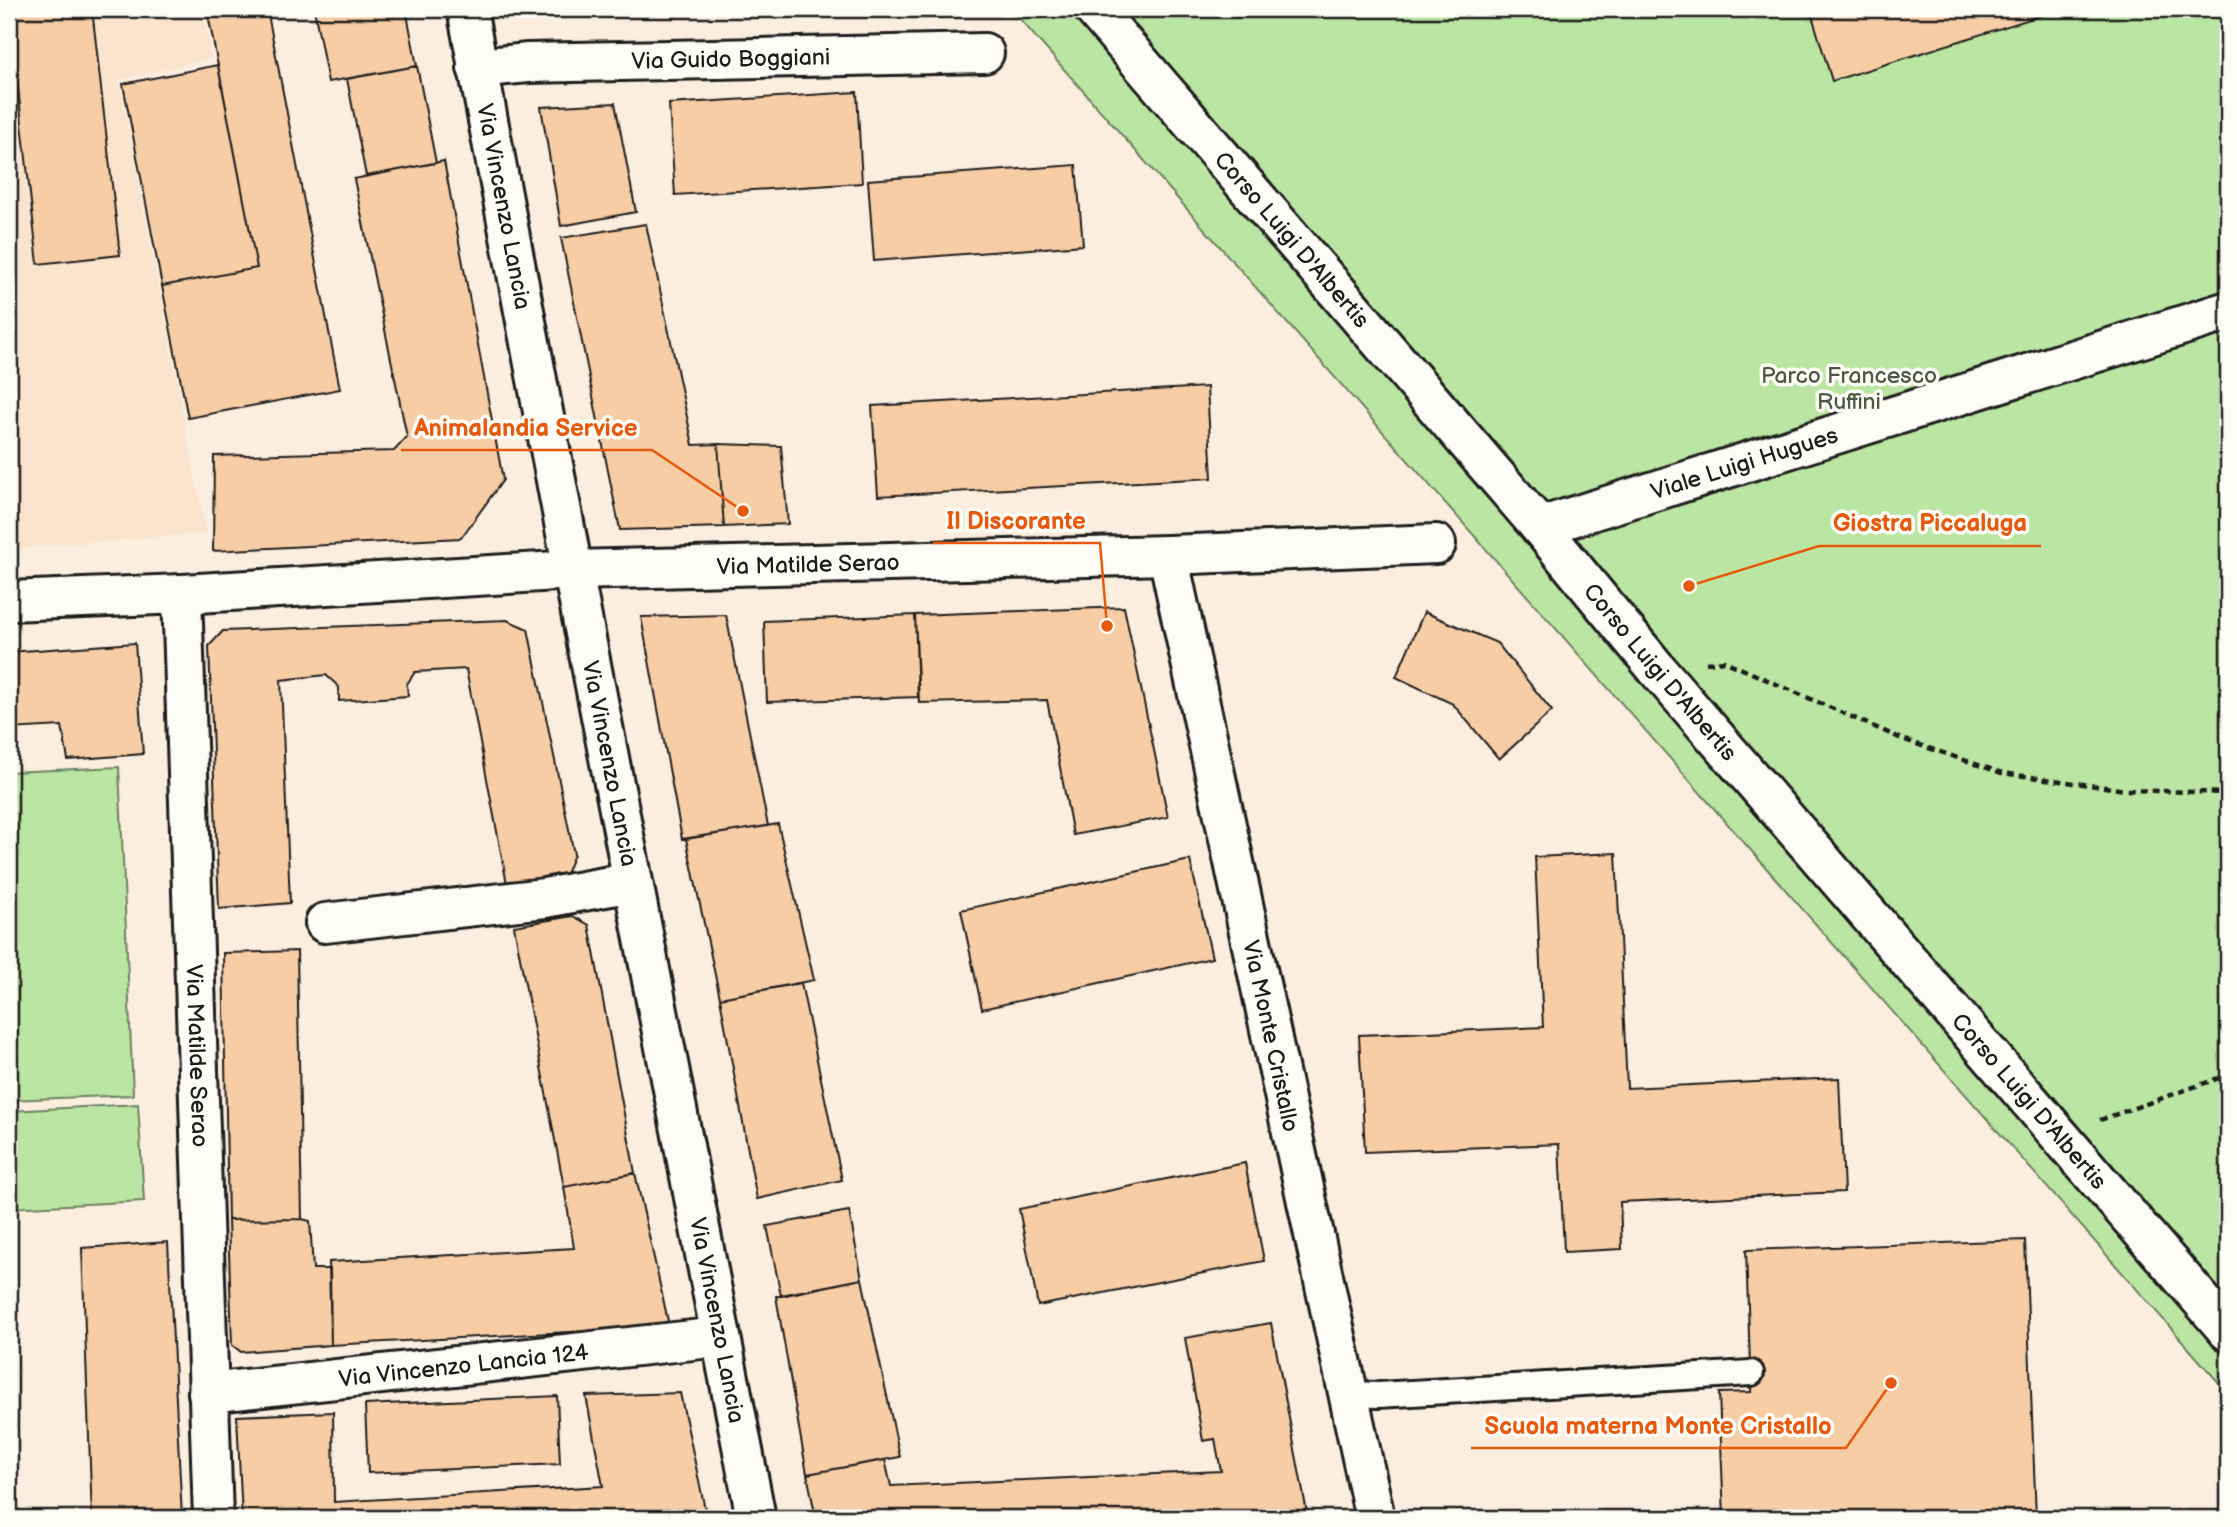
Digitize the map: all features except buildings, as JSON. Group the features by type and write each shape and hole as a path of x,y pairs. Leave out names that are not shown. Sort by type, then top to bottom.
{"street":[{"name":"Via Vincenzo Lancia","path":"467,9 632,882 756,1518"},
{"name":"Corso Luigi D'Albertis","path":"1094,9 1540,527 1656,668 2228,1331"},
{"name":"Via Guido Boggiani","path":"477,68 528,64 984,53"},
{"name":"Viale Luigi Hugues","path":"1540,527 2228,311"},
{"name":"Via Matilde Serao","path":"9,601 182,594 573,570 1168,555 1436,544"},
{"name":"Via Monte Cristallo","path":"1168,555 1375,1518"},
{"name":"Via Matilde Serao","path":"182,594 213,1518"},
{"path":"325,923 545,898 632,882"},
{"name":"Via Vincenzo Lancia 124","path":"208,1393 720,1337"}],"lane":[{"path":"1348,1394 1378,1395 1751,1373"}],"path":[{"path":"1656,668 1724,661 1902,739 2002,773 2126,790 2228,793"},
{"path":"2059,1134 2228,1074"}],"shaded area":[{"path":"9,9 202,9 212,58 119,80 206,533 9,549"}],"green space":[{"path":"498,9 622,9 500,19"},
{"name":"Parco Francesco Ruffini","path":"1011,9 2228,9 2228,1393"},
{"path":"119,767 133,1095 9,1100 9,772"},
{"path":"138,1104 144,1201 9,1208 9,1111"}],"place":[{"name":"Animalandia Service","path":"743,511"},
{"name":"Giostra Piccaluga","path":"1689,586"},
{"name":"Il Discorante","path":"1107,626"},
{"name":"Scuola materna Monte Cristallo","path":"1891,1383"}]}
